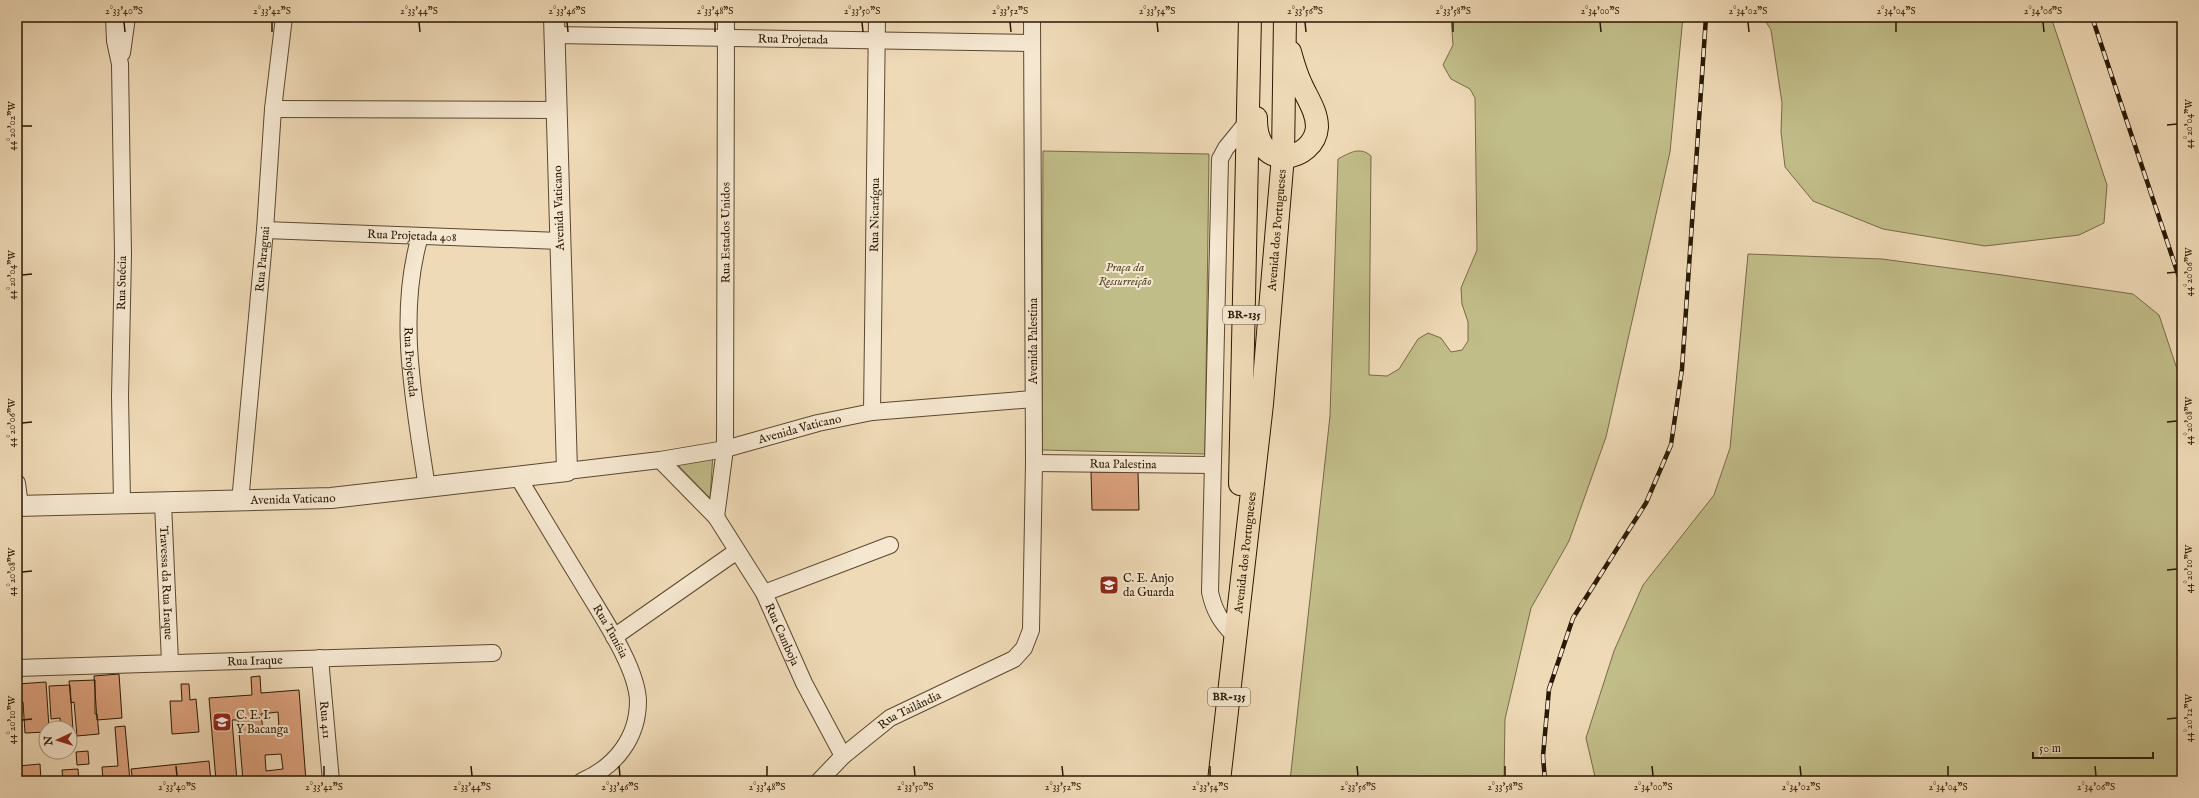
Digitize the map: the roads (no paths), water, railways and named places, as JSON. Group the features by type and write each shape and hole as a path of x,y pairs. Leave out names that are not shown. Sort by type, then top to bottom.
{"highway":[{"name":"Avenida dos Portugueses","path":"1238,614 1250,17"},
{"path":"1254,17 1258,49 1256,132 1258,141 1268,153 1283,156 1296,154 1310,145 1317,128 1313,108 1296,73 1285,23"},
{"name":"Avenida dos Portugueses","path":"1238,614 1262,404 1283,156 1285,23"},
{"name":"BR-135","path":"1219,781 1238,614"}],"street":[{"name":"Rua Suécia","path":"114,17 115,41 120,64"},
{"name":"Rua Suécia","path":"122,502 120,396 123,255 120,64 127,17"},
{"name":"Rua Paraguai","path":"240,502 273,109 284,17"},
{"name":"Rua Estados Unidos","path":"725,449 726,17"},
{"name":"Rua Nicarágua","path":"872,412 877,17"},
{"name":"Avenida Palestina","path":"1014,659 1024,648 1031,630 1034,463 1032,17"},
{"name":"Rua Projetada","path":"554,26 726,37 877,41 1032,42"},
{"name":"Avenida Vaticano","path":"554,26 567,471"},
{"path":"273,109 556,110"},
{"path":"1236,636 1221,621 1214,609 1210,592 1212,464 1220,159 1226,148 1248,121"},
{"name":"Rua Projetada 408","path":"264,230 560,241"},
{"name":"Rua Projetada","path":"420,236 410,280 408,328 413,396 427,488"},
{"name":"Avenida Vaticano","path":"19,506 122,502 240,502 331,498 427,488 660,460 725,449 818,423 872,412 1033,399"},
{"path":"716,517 725,449"},
{"name":"Rua Camboja","path":"660,460 716,517 764,593 804,682 843,756"},
{"name":"Rua Palestina","path":"1034,463 1212,464"},
{"name":"Rua Tunísia","path":"518,477 614,637 632,676 638,701 634,729 624,750 607,766 582,781"},
{"path":"17,483 19,506"},
{"name":"Travessa da Rua Iraque","path":"163,503 170,662"},
{"path":"764,593 890,545"},
{"path":"614,637 737,551"},
{"name":"Rua Iraque","path":"17,668 493,653"},
{"name":"Rua 411","path":"320,658 331,781"},
{"name":"Rua Tailândia","path":"819,781 843,756 877,727 905,709 1014,659"}],"railway":[{"path":"1545,781 1543,756 1549,689 1573,618 1646,503 1671,445 1682,369 1706,17"},
{"path":"2092,17 2182,286"}],"place":[{"name":"C. E. Anjo da Guarda","path":"1109,585"},
{"name":"C. E. I. Y Bacanga","path":"222,722"}],"park label":[{"name":"Praça da Ressurreição","path":"1125,274"}]}
